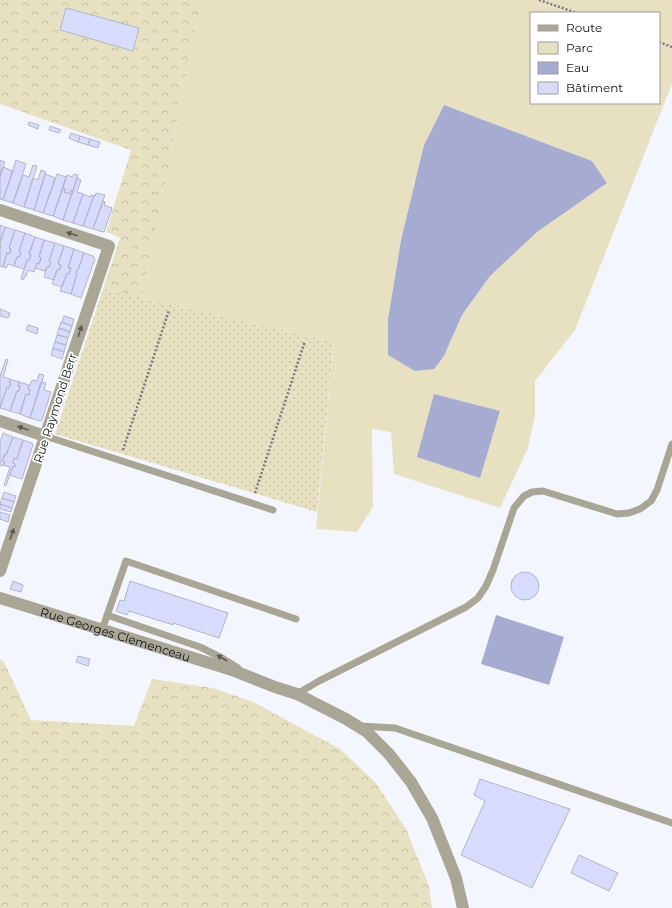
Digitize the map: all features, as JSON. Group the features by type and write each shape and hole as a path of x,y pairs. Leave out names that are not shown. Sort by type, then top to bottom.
{"street":[{"name":"Rue Raymond Berr","path":"0,210 109,246 0,571"},
{"path":"0,421 45,436"},
{"name":"Rue Georges Clemenceau","path":"0,598 232,670 297,694 333,711 356,725 366,732 389,754 411,782 432,818 456,878 464,908"}],"lane":[{"path":"45,436 273,510"},
{"path":"297,694 319,681 466,607 478,598 486,586 493,570 514,508 524,496 532,492 543,491 617,514 629,514 640,509 651,501 658,490 672,444"},
{"path":"102,630 126,561 296,619"},
{"path":"107,615 200,647 222,658 255,679"},
{"path":"356,725 395,728 672,823"}],"path":[{"path":"539,0 574,12"},
{"path":"660,42 672,47"},
{"path":"119,460 169,310"},
{"path":"252,503 305,341"}],"green space":[{"path":"0,0 201,0 142,298 103,289 120,238 106,232 131,150 0,104"},
{"path":"201,0 672,0 672,84 575,330 535,381 535,415 528,448 500,508 394,474 391,432 372,429 373,507 357,532 316,529 334,342 142,298","holes":["444,105 592,161 607,183 537,232 490,276 462,315 444,356 388,355 388,319 401,240 424,145"]},
{"path":"103,289 334,342 317,512 55,434"},
{"path":"0,659 4,662 31,720 134,726 152,679 213,688 253,702 340,749 376,783 406,829 429,886 432,908 0,908"}],"water":[{"path":"444,105 592,161 607,183 537,232 490,276 462,315 444,356 434,369 415,371 388,355 388,319 401,240 424,145"},
{"path":"434,394 500,411 480,478 417,457"},
{"path":"496,615 564,637 549,685 481,664"}],"building":[{"path":"66,8 139,28 133,51 60,30"},
{"path":"29,122 39,125 38,129 28,125"},
{"path":"50,126 61,130 59,133 49,130"},
{"path":"71,133 80,136 78,142 69,138"},
{"path":"80,136 90,139 88,145 78,142"},
{"path":"90,139 100,142 98,148 88,145"},
{"path":"0,160 5,162 0,177"},
{"path":"16,160 26,164 13,203 3,200"},
{"path":"33,165 37,166 24,207 13,203 23,175 29,177"},
{"path":"3,167 13,171 3,200 0,199 0,177"},
{"path":"41,170 46,172 34,210 24,207 33,178 38,180"},
{"path":"45,174 55,178 43,213 34,210"},
{"path":"57,174 66,177 53,216 43,213"},
{"path":"74,174 78,175 73,191 71,190 70,194 64,192 65,189 63,188 67,175 72,177"},
{"path":"77,178 81,180 77,192 83,194 73,223 63,220"},
{"path":"63,188 65,189 64,192 70,194 71,190 73,191 63,220 53,216"},
{"path":"96,193 105,195 93,229 83,226"},
{"path":"83,194 90,197 91,195 94,196 83,226 73,223"},
{"path":"103,201 105,202 104,205 112,208 104,232 93,229"},
{"path":"0,225 5,227 0,243"},
{"path":"5,227 15,230 9,248 11,249 9,254 7,253 3,267 0,266 0,243"},
{"path":"15,230 25,233 19,251 21,252 19,257 17,257 14,266 8,264 6,268 3,267 7,253 9,254 11,249 9,248"},
{"path":"25,233 35,237 29,254 31,255 29,261 27,260 24,269 14,266 17,257 19,257 21,252 19,251"},
{"path":"35,237 44,240 39,257 41,258 39,264 37,263 34,272 28,270 23,280 21,279 27,260 29,261 31,255 29,254"},
{"path":"44,240 55,243 49,261 51,262 45,271 35,268 37,263 39,264 41,258 39,257"},
{"path":"55,243 64,246 58,264 61,265 59,270 57,270 54,280 44,277 47,267 49,267 51,262 49,261"},
{"path":"64,246 74,249 68,268 71,268 69,274 67,273 62,287 52,284 57,270 59,270 61,265 58,264"},
{"path":"74,249 84,253 76,273 77,274 71,294 60,291 67,273 69,274 71,268 68,268"},
{"path":"84,253 93,256 95,259 81,298 71,294 77,274 76,273"},
{"path":"0,309 10,313 8,318 0,316"},
{"path":"64,316 74,319 72,326 62,322"},
{"path":"61,322 72,326 70,332 59,328"},
{"path":"28,325 38,328 37,334 26,330"},
{"path":"59,328 70,332 68,338 57,334"},
{"path":"57,335 68,338 66,345 55,342"},
{"path":"55,342 66,345 64,352 53,348"},
{"path":"53,348 64,352 62,359 51,355"},
{"path":"6,359 8,360 3,377 10,379 9,382 11,382 9,388 7,387 0,408 0,376"},
{"path":"39,374 44,375 30,418 20,414 26,394 29,395 30,390 28,389 32,380 37,381"},
{"path":"10,379 19,382 18,386 20,386 10,411 0,408 7,387 9,388 11,382 9,382"},
{"path":"19,382 29,385 28,389 30,390 29,395 26,394 20,414 10,411 17,391 19,391"},
{"path":"41,382 46,383 44,390 51,392 41,421 30,418"},
{"path":"3,433 13,437 2,461 5,462 2,466 0,465 0,442"},
{"path":"13,437 23,440 17,459 14,458 13,463 16,465 15,467 13,466 6,486 4,485 10,467 3,465 5,462 2,461"},
{"path":"23,440 32,443 33,445 22,479 10,475 13,466 15,467 16,465 13,463 14,458 17,459"},
{"path":"4,492 16,496 14,502 2,498"},
{"path":"2,498 14,502 12,508 0,504"},
{"path":"0,504 12,508 11,512 0,509"},
{"path":"0,512 10,515 8,522 0,519"},
{"path":"525,572 535,576 539,586 535,596 525,600 515,596 511,586 515,576"},
{"path":"13,581 23,585 21,592 10,589"},
{"path":"130,581 228,613 219,638 129,611 127,615 116,611 120,600 124,601"},
{"path":"78,656 90,659 88,666 76,662"},
{"path":"480,779 570,809 532,888 461,855 485,801 474,795"},
{"path":"579,855 618,873 609,891 571,873"}]}
